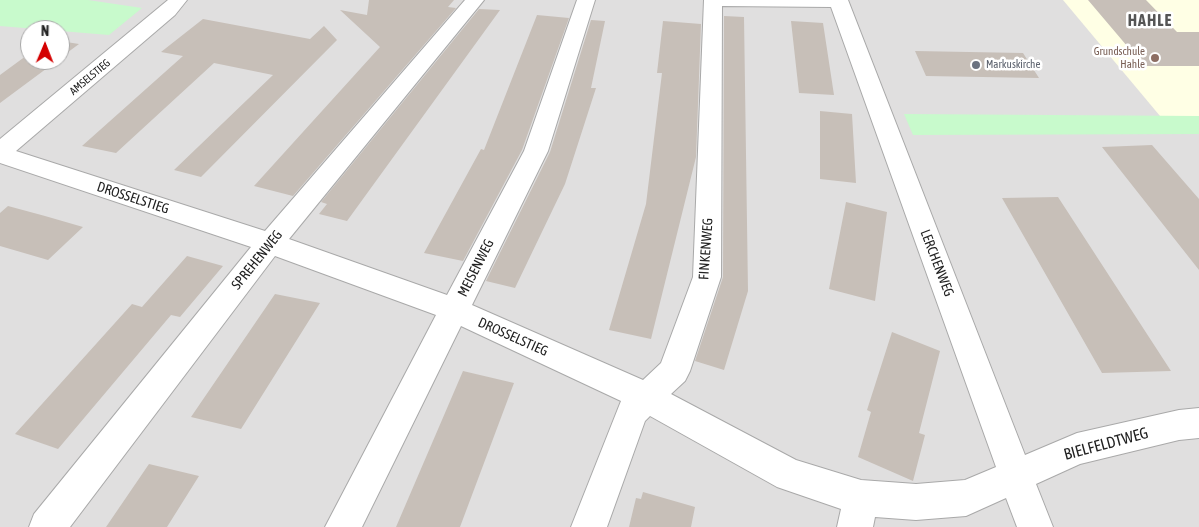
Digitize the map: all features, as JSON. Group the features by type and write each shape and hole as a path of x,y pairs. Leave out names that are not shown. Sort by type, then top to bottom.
{"street":[{"name":"AMSELSTIEG","path":"0,153 168,11 178,0"},
{"name":"SPREHENWEG","path":"47,527 270,243 475,0"},
{"name":"MEISENWEG","path":"343,527 536,151 586,0"},
{"path":"713,0 838,0"},
{"name":"FINKENWEG","path":"589,527 632,412 646,396 674,371 707,277 713,0"},
{"name":"LERCHENWEG","path":"838,0 1035,527"},
{"name":"DROSSELSTIEG","path":"0,153 270,243 454,310 646,396 858,512 916,502 966,498 1016,475"},
{"name":"BIELFELDTWEG","path":"1016,475 1077,449 1179,425 1199,423"}],"shaded area":[{"path":"0,0 1199,0 1199,527 0,527"},
{"name":"Grundschule Hahle","path":"1063,0 1199,0 1199,116 1160,116"}],"green space":[{"path":"0,0 88,0 142,8 109,35 70,32 70,20 20,20 20,28 0,26"},
{"path":"904,114 1199,116 1199,134 913,135"}],"building":[{"path":"369,0 454,0 448,7 456,8 293,196 254,186 380,47 340,10 367,15"},
{"path":"1088,0 1146,0 1177,32 1199,32 1199,66 1144,66"},
{"path":"479,9 500,10 347,221 319,214 327,204 321,202"},
{"path":"537,15 569,18 522,150 463,261 424,253 481,149 484,150"},
{"path":"724,16 744,17 748,291 724,370 695,361 723,277"},
{"path":"203,19 310,39 324,26 337,40 201,177 174,170 273,75 214,63 116,153 82,146 183,56 161,52"},
{"path":"591,20 605,21 591,88 596,88 565,184 515,288 486,281 550,152"},
{"path":"663,21 701,24 696,157 651,339 609,330 646,204 662,73 657,73"},
{"path":"791,21 823,23 834,95 799,93"},
{"path":"70,43 79,44 70,51"},
{"name":"Markuskirche","path":"915,51 1023,53 1039,78 926,76"},
{"path":"20,60 20,70 45,70 0,103 0,75"},
{"path":"820,111 852,114 856,183 820,179"},
{"path":"1152,145 1199,199 1199,270 1102,147"},
{"path":"1058,197 1171,371 1102,373 1002,198"},
{"path":"846,202 887,212 875,301 829,289"},
{"path":"8,206 83,227 48,260 0,246 0,213"},
{"path":"187,256 223,266 180,317 171,315 58,449 15,434 132,304 142,307"},
{"path":"275,294 320,303 241,429 191,417"},
{"path":"892,332 940,351 919,433 925,435 913,481 858,457 871,412 867,410"},
{"path":"463,371 514,383 460,527 396,527"},
{"path":"149,464 199,476 167,527 106,527"},
{"path":"643,492 695,507 691,527 629,527 636,498 641,499"}],"place":[{"name":"Grundschule Hahle","path":"1155,58"},
{"name":"Markuskirche","path":"976,65"}],"district":[{"name":"HAHLE","path":"1150,21"}]}
